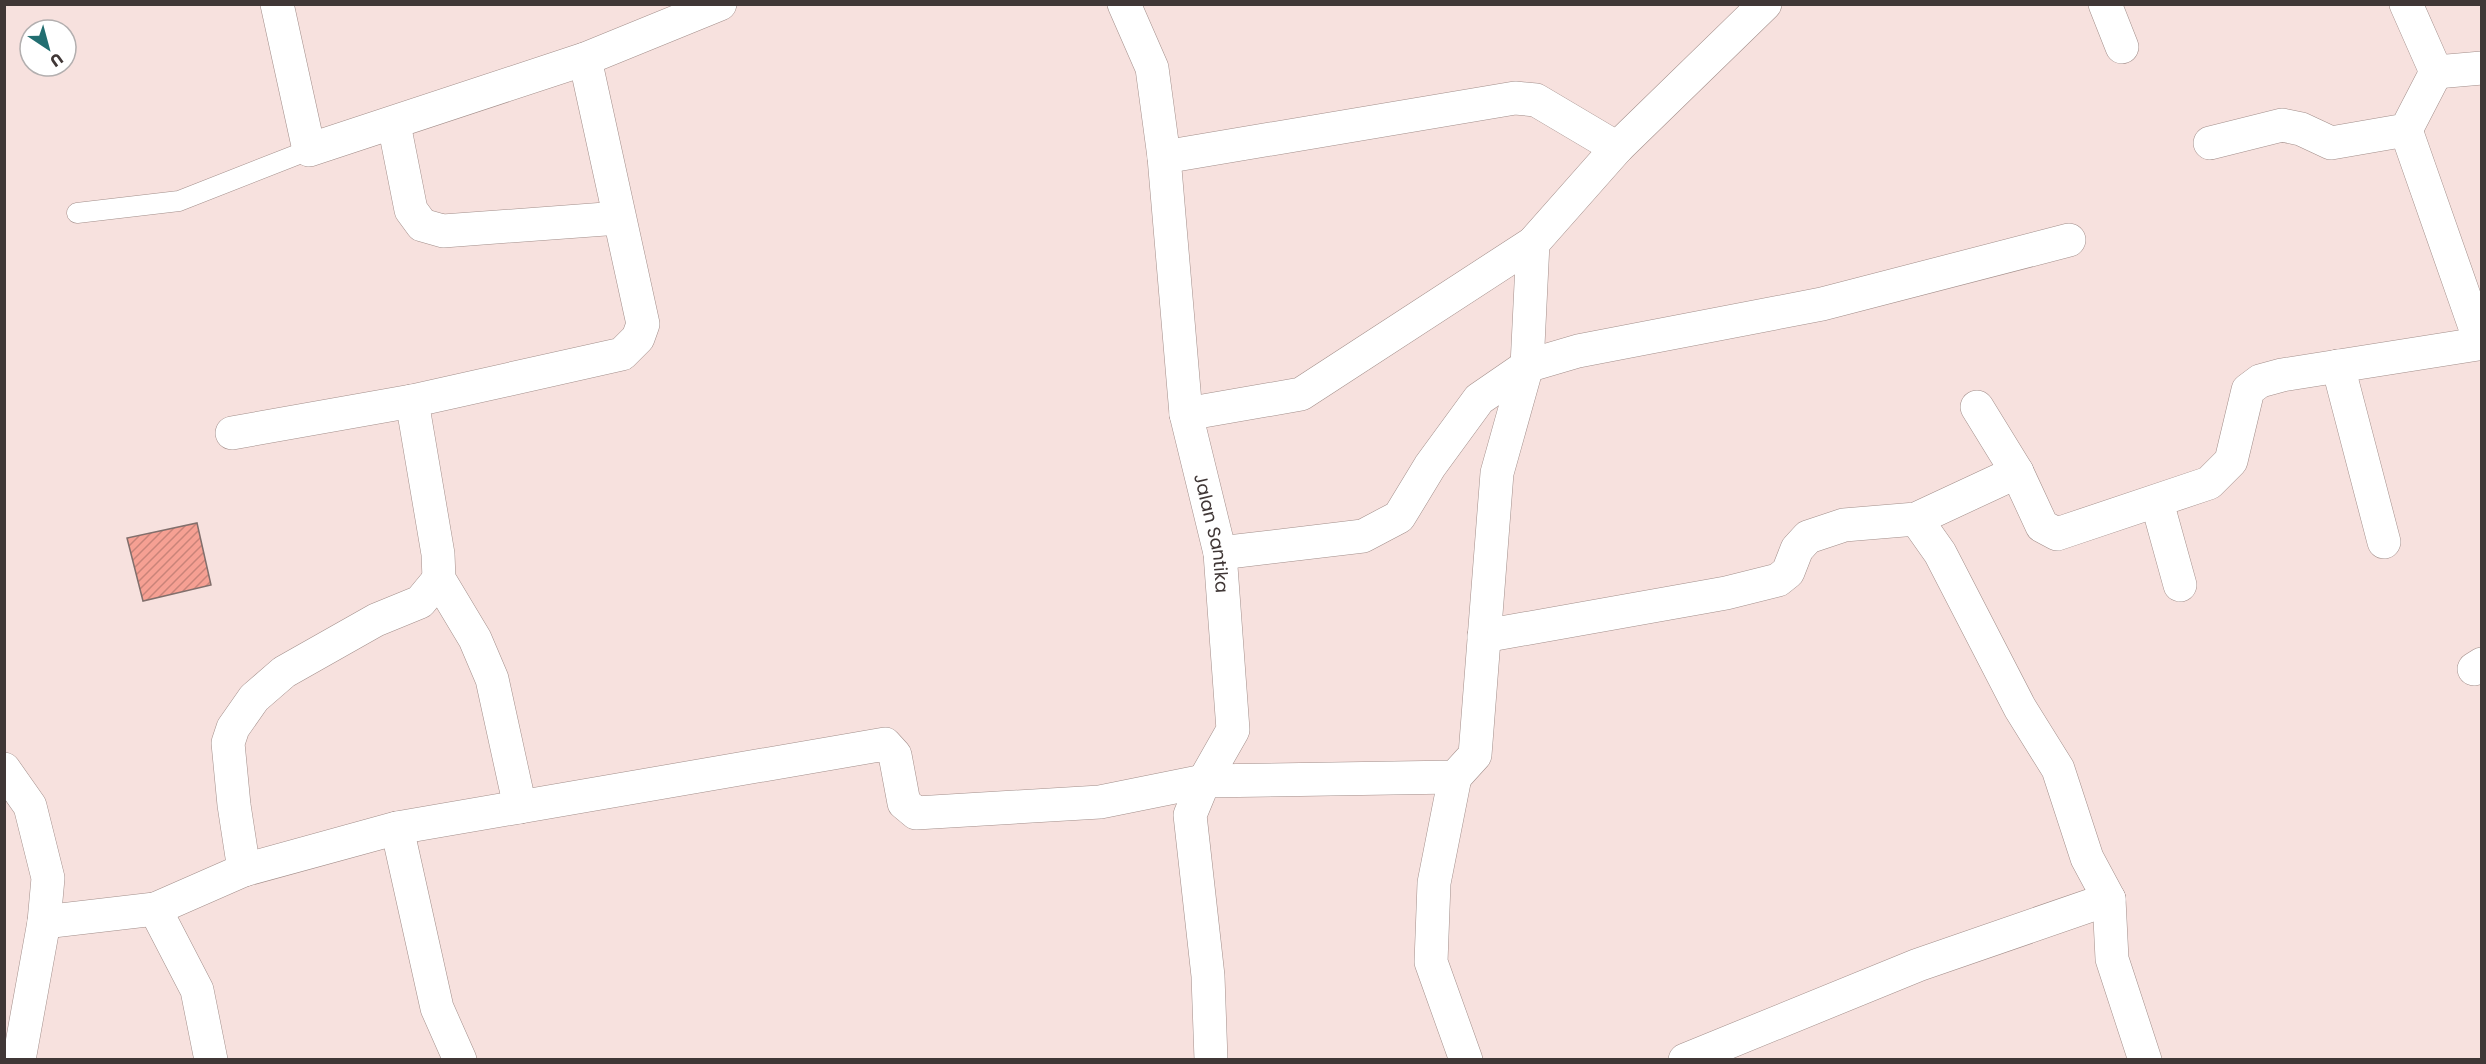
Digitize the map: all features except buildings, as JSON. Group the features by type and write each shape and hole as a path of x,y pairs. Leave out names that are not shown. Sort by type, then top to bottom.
{"street":[{"path":"278,4 309,150 394,124 585,59 720,4"},
{"name":"Jalan Santika","path":"1124,4 1152,68 1164,157 1186,414 1220,553 1233,730 1204,781 1190,816 1208,976 1211,1059"},
{"path":"1186,414 1302,394 1533,243 1617,148 1765,4"},
{"path":"2105,4 2122,47"},
{"path":"2406,4 2436,72"},
{"path":"232,433 412,401 622,354 638,338 643,324 585,59"},
{"path":"2436,72 2481,68"},
{"path":"1977,406 2017,472 2042,526 2057,534 2209,483 2231,461 2248,390 2260,381 2479,339 2406,130 2436,72"},
{"path":"1164,157 1515,98 1536,100 1617,148"},
{"path":"394,124 411,210 422,225 443,231 619,218"},
{"path":"2210,143 2283,125 2301,129 2331,143 2406,130"},
{"path":"1220,553 1363,536 1399,517 1430,465 1479,399 1527,366 1578,351 1822,304 2068,240"},
{"path":"1466,1059 1431,962 1434,883 1455,777 1475,755 1497,473 1527,366 1533,243"},
{"path":"2338,366 2384,542"},
{"path":"412,401 438,554 439,579 475,639 492,679 520,807"},
{"path":"1484,636 1726,593 1778,580 1788,572 1797,549 1808,537 1844,525 1916,519 2017,472"},
{"path":"2157,502 2180,585"},
{"path":"1916,519 1940,553 2020,708 2058,769 2087,858 2109,899 2112,959 2145,1059"},
{"path":"244,870 228,743 234,728 254,698 284,672 376,620 420,602 439,579"},
{"path":"44,922 155,909 244,870 397,828 885,744 895,755 904,803 916,813 1100,802 1204,781 1455,777"},
{"path":"4,769 30,806 48,878 44,922 19,1059"},
{"path":"397,828 437,1008 460,1059"},
{"path":"1685,1059 1918,965 2109,899"},
{"path":"155,909 197,990 211,1059"}],"lane":[{"path":"77,213 179,201 309,150"}]}
